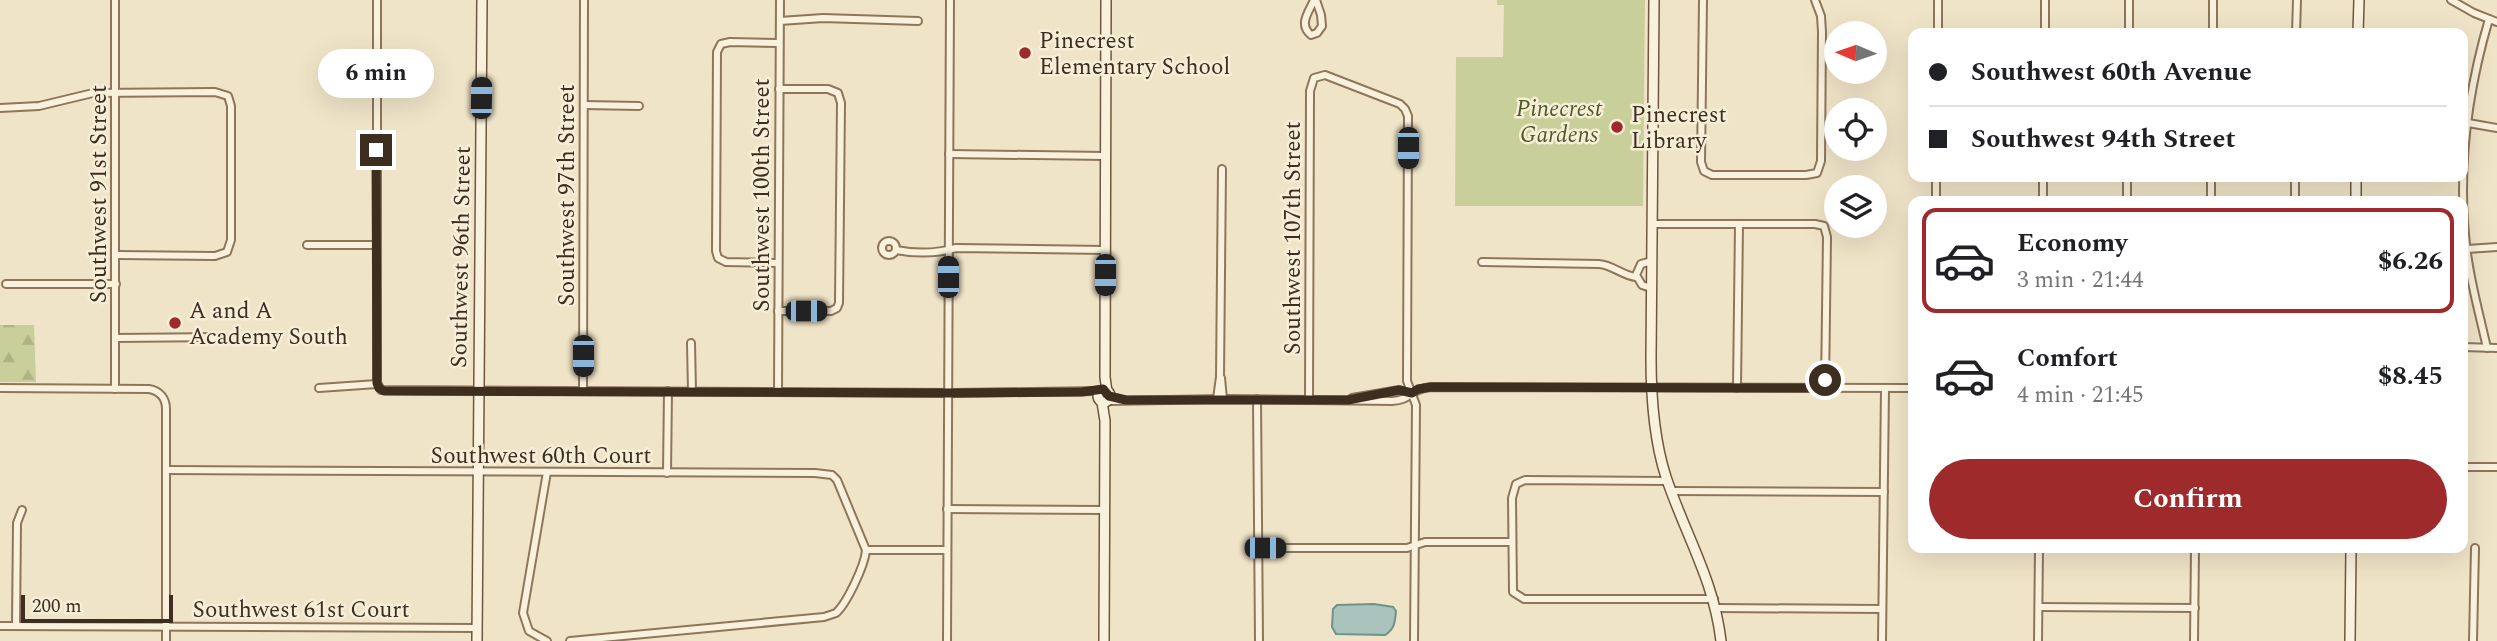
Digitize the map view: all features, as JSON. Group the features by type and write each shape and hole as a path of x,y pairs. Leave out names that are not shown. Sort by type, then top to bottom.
{"street":[{"name":"Southwest 91st Street","path":"115,0 115,389"},
{"path":"377,0 378,386"},
{"name":"Southwest 96th Street","path":"477,641 482,0"},
{"name":"Southwest 97th Street","path":"583,391 584,0"},
{"name":"Southwest 100th Street","path":"778,391 780,0"},
{"path":"947,641 950,0"},
{"path":"1104,641 1106,0"},
{"path":"1315,0 1322,26 1317,33 1311,35 1305,21 1315,0"},
{"path":"1654,0 1652,388 1658,440 1668,481 1715,604 1721,641"},
{"path":"1703,0 1701,162 1706,173 1806,175 1818,171 1821,161 1822,32 1821,16 1815,0"},
{"path":"1938,0 1938,28"},
{"path":"2045,0 2045,28"},
{"path":"2129,0 2129,28"},
{"path":"2213,0 2213,28"},
{"path":"2297,0 2297,28"},
{"path":"2358,28 2359,0"},
{"path":"2451,0 2493,20 2478,64 2468,123 2497,128"},
{"path":"779,19 893,18 918,21"},
{"path":"778,263 728,262 719,260 716,251 717,54 721,44 730,42 779,43"},
{"name":"Southwest 107th Street","path":"1309,399 1310,91 1314,78 1319,75 1328,75 1400,104 1407,112 1407,381 1412,393"},
{"path":"778,311 828,311 837,308 840,297 841,117 841,100 838,93 828,89 779,89"},
{"path":"0,108 33,107 88,93 215,92 228,96 231,112 231,229 227,252 215,256 116,255"},
{"path":"584,105 639,106"},
{"path":"949,154 1105,156"},
{"path":"1220,399 1222,169"},
{"path":"1737,388 1740,223"},
{"path":"1652,224 1824,226 1827,237 1825,388"},
{"path":"307,245 377,245"},
{"path":"2468,249 2497,247"},
{"path":"896,250 929,253 956,248 1105,250"},
{"path":"2468,255 2487,348"},
{"path":"1636,274 1644,262 1652,261"},
{"path":"1482,262 1599,264 1636,274 1642,285 1651,288"},
{"path":"6,284 116,284"},
{"path":"116,338 224,337"},
{"path":"691,343 692,391"},
{"path":"2468,347 2497,348"},
{"path":"319,388 378,386 384,391 1082,392 1126,400 1399,401 1407,399 1418,389 1431,387 1908,388"},
{"path":"0,388 152,390 165,400 166,641"},
{"path":"1882,641 1885,388"},
{"path":"667,473 668,391"},
{"path":"1412,393 1416,405 1414,641"},
{"path":"1257,399 1259,641"},
{"path":"2468,467 2497,467"},
{"name":"Southwest 60th Court","path":"166,470 832,475 839,484 866,550"},
{"path":"547,472 523,613 529,631 547,641"},
{"path":"1668,481 1525,480 1516,484 1512,493 1512,586 1516,596 1524,599 1882,609"},
{"path":"1672,491 1884,492"},
{"path":"947,509 1105,510"},
{"path":"16,626 17,523 22,510"},
{"path":"1258,548 1407,548 1425,542 1512,542"},
{"path":"2473,641 2475,548"},
{"path":"570,641 639,638 833,615 841,609 866,550 947,550"},
{"path":"2038,641 2039,553"},
{"path":"2194,641 2196,553"},
{"path":"2350,641 2351,553"},
{"path":"2039,607 2195,608"},
{"name":"Southwest 61st Court","path":"0,626 477,628"}],"green space":[{"name":"Pinecrest Gardens","path":"1497,0 1645,0 1643,206 1455,206 1456,57 1503,57 1504,5 1497,5"},
{"path":"0,325 34,325 36,382 0,382"}],"water":[{"path":"1374,604 1393,607 1396,611 1394,624 1385,635 1336,634 1332,627 1333,609 1337,605"}],"place":[{"name":"Pinecrest Elementary School","path":"1025,53"},
{"name":"Pinecrest Library","path":"1617,127"},
{"name":"A and A Academy South","path":"175,323"}],"route":[{"path":"376,150 377,383 384,391 955,393 1082,392 1103,389 1109,396 1126,400 1348,400 1399,390 1412,393 1431,387 1825,388 1825,380"}]}
